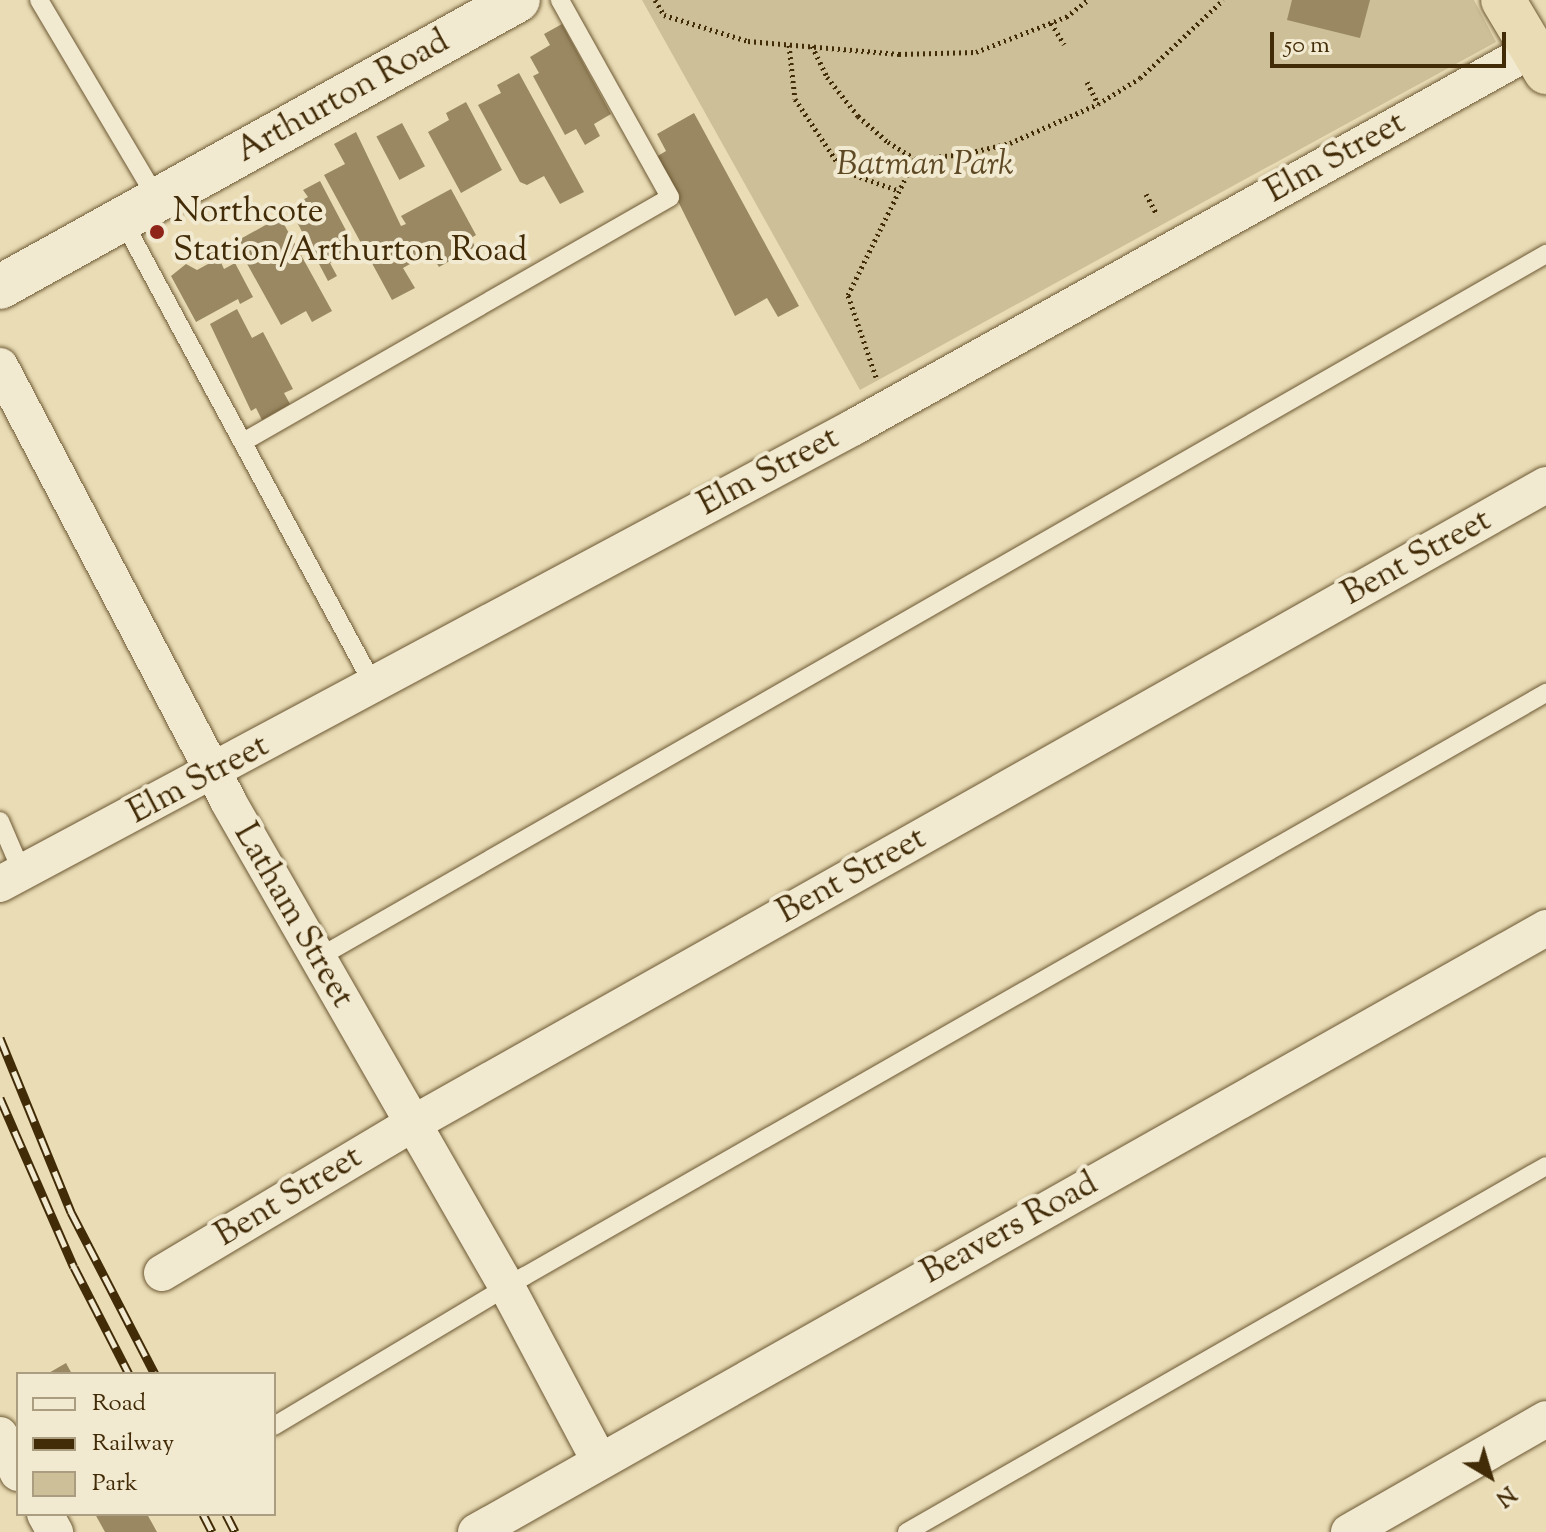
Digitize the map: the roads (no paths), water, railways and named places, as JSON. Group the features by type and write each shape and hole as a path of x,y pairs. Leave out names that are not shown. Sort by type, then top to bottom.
{"highway":[{"path":"1503,0 1539,61"}],"street":[{"name":"Arthurton Road","path":"0,287 518,0"},
{"name":"Elm Street","path":"11,878 213,774 373,684 1539,61"},
{"name":"Latham Street","path":"0,366 213,774 316,959 507,1287 599,1460"},
{"name":"Bent Street","path":"162,1273 414,1123 1546,485"},
{"name":"Beavers Road","path":"476,1532 1546,928"},
{"path":"1349,1532 1546,1419"},
{"path":"0,1435 16,1469"}],"lane":[{"path":"39,0 140,209 243,442 373,684"},
{"path":"243,442 670,197 560,0"},
{"path":"316,959 1546,254"},
{"path":"276,1425 507,1287 1546,693"},
{"path":"0,821 11,878"},
{"path":"907,1532 1546,1166"}],"railway":[{"path":"0,1038 71,1212 154,1372"},
{"path":"0,1098 74,1267 128,1372"},
{"path":"204,1516 212,1532"},
{"path":"227,1516 235,1532"}],"place":[{"name":"Northcote Station/Arthurton Road","path":"157,232"}],"park label":[{"name":"Batman Park","path":"925,166"}]}
